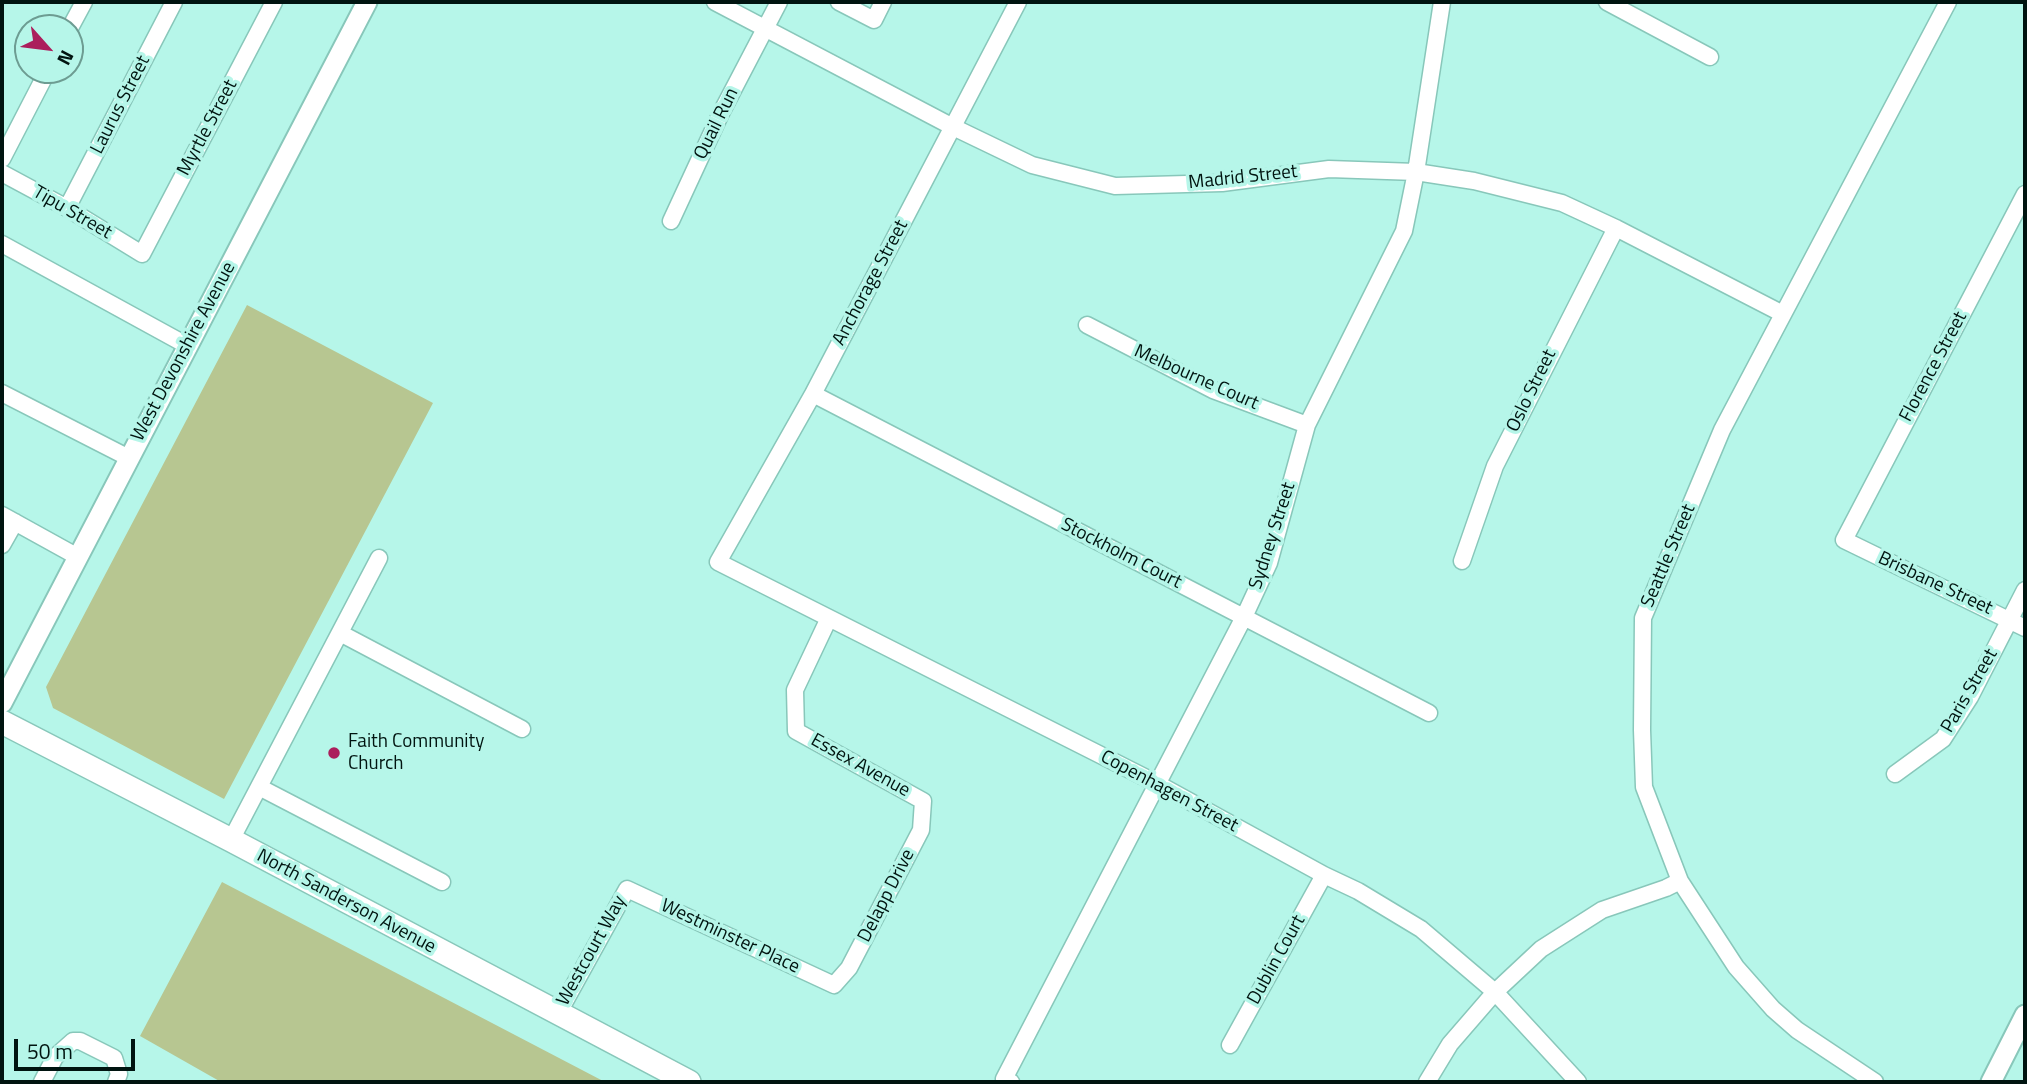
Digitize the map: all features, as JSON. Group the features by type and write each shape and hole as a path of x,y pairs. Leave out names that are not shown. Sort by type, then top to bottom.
{"highway":[{"name":"North Sanderson Avenue","path":"2,722 689,1082"}],"main road":[{"name":"West Devonshire Avenue","path":"2,703 367,2"},
{"path":"1991,1082 2025,1015"}],"street":[{"name":"Laurus Street","path":"67,208 174,2"},
{"name":"Myrtle Street","path":"142,254 274,2"},
{"name":"Madrid Street","path":"715,2 953,127 1032,164 1115,186 1222,183 1329,169 1416,172 1474,181 1562,203 1783,314"},
{"name":"Quail Run","path":"671,221 721,113 779,2"},
{"path":"839,2 874,20 883,2"},
{"name":"Anchorage Street","path":"718,562 813,394 1017,2"},
{"name":"Sydney Street","path":"1008,1080 1244,617 1269,563 1307,425 1404,230 1416,172 1442,2"},
{"path":"1606,2 1710,57"},
{"name":"Seattle Street","path":"1875,1082 1797,1030 1773,1009 1736,967 1680,881 1644,787 1643,618 1722,430 1948,2"},
{"path":"2,159 41,84"},
{"name":"Tipu Street","path":"2,173 67,208 142,254"},
{"name":"Florence Street","path":"1844,540 2025,194"},
{"name":"Oslo Street","path":"1462,561 1496,466 1616,228"},
{"path":"2,244 188,346"},
{"name":"Melbourne Court","path":"1087,326 1213,390 1307,425"},
{"path":"2,393 129,458"},
{"name":"Stockholm Court","path":"813,394 1429,713"},
{"path":"2,545 8,518 78,557"},
{"name":"Brisbane Street","path":"1844,540 2025,628"},
{"path":"230,840 379,558"},
{"name":"Copenhagen Street","path":"718,562 1158,784 1358,891 1421,929 1495,992 1578,1082"},
{"name":"Paris Street","path":"1895,774 1943,739 1970,697 2025,590"},
{"name":"Essex Avenue","path":"829,618 794,690 796,731 923,801"},
{"path":"340,633 523,729"},
{"path":"259,787 443,882"},
{"name":"Delapp Drive","path":"834,985 849,968 921,830 923,801"},
{"name":"Dublin Court","path":"1230,1045 1324,875"},
{"path":"1427,1082 1450,1044 1495,992 1542,949 1602,909 1680,881"},
{"name":"Westminster Place","path":"627,889 834,985"},
{"name":"Westcourt Way","path":"558,1014 627,889"},
{"path":"42,1082 55,1057 74,1041 80,1041 114,1058 119,1074 116,1082"}],"green space":[{"path":"247,305 433,403 224,799 53,708 46,687"},
{"path":"222,882 605,1082 221,1082 140,1036"}],"place":[{"name":"Faith Community Church","path":"334,753"}]}
